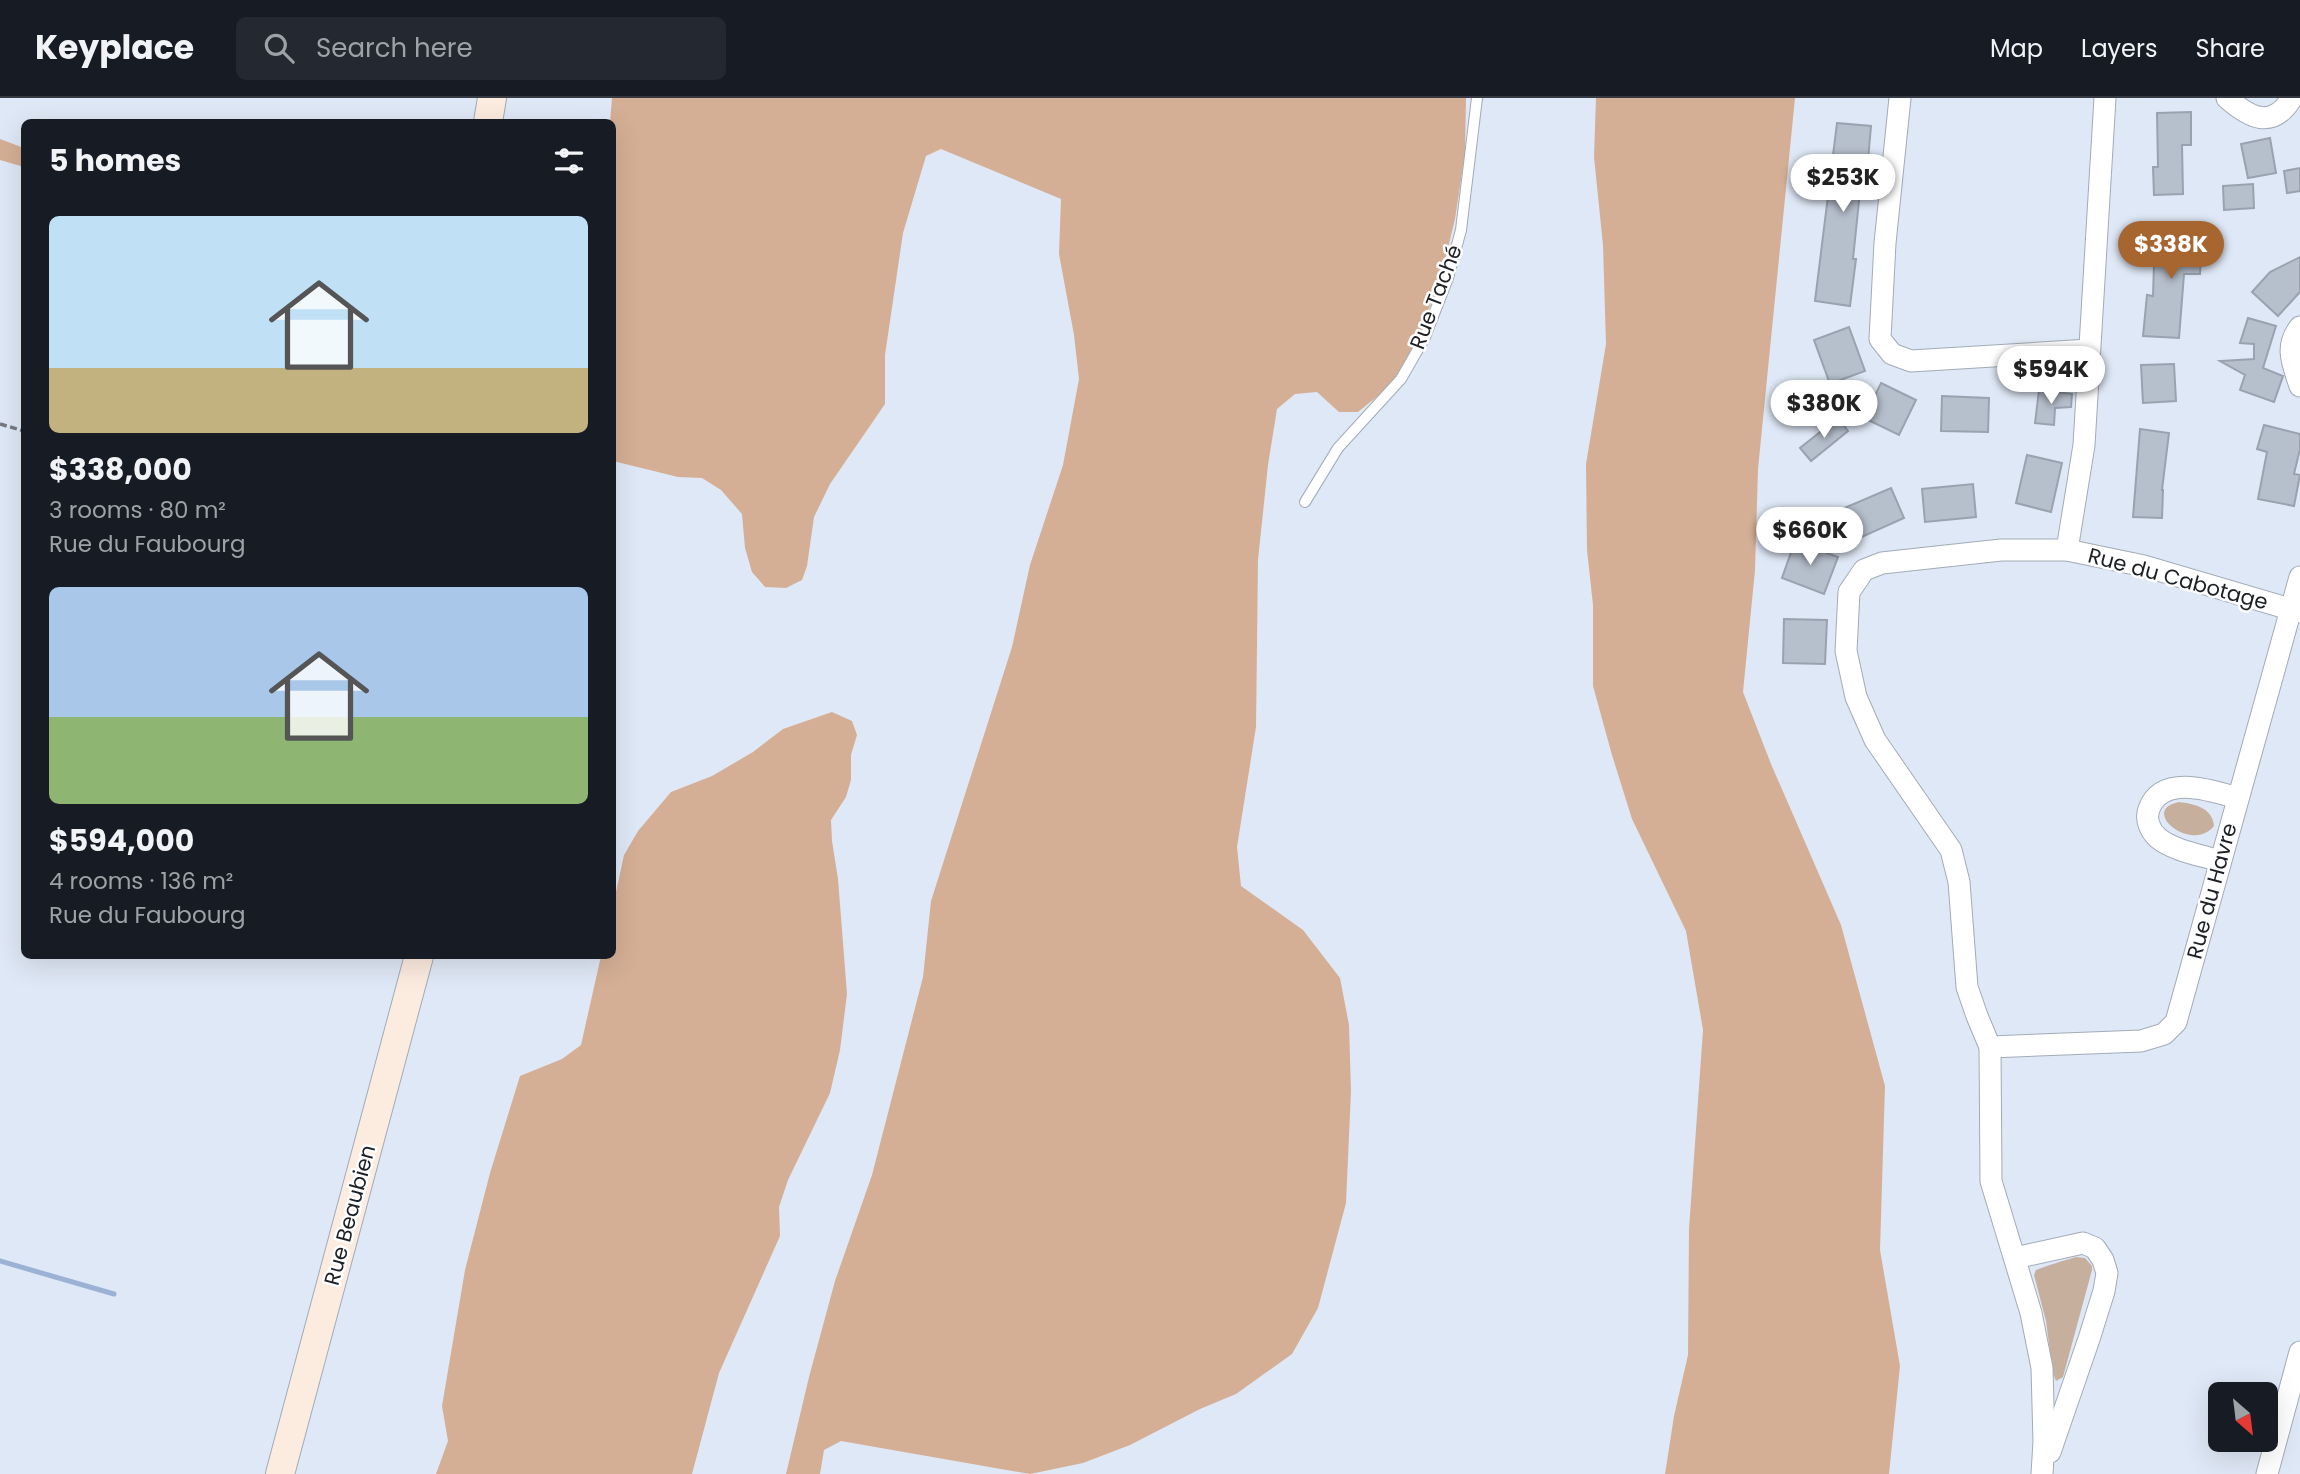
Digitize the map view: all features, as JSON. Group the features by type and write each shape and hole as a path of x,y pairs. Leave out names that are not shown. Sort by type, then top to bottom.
{"main road":[{"path":"488,119 492,98"},
{"name":"Rue Beaubien","path":"280,1474 418,959"}],"street":[{"path":"1900,98 1881,301 1881,339 1892,354 1911,361 2089,350"},
{"path":"2067,550 2084,445 2105,98"},
{"path":"2227,98 2250,116 2265,118 2282,112 2292,98"},
{"path":"2300,327 2292,337 2291,356 2300,386"},
{"name":"Rue du Cabotage","path":"2042,1474 2042,1368 2031,1313 1991,1181 1990,1047 1967,987 1961,894 1951,850 1875,740 1856,697 1846,651 1849,592 1864,570 1882,563 2001,550 2067,550 2144,566 2295,610"},
{"name":"Rue du Havre","path":"1990,1047 2141,1041 2164,1034 2176,1022 2237,798 2295,610 2300,577"},
{"path":"2220,861 2175,847 2159,838 2149,827 2147,813 2153,798 2166,790 2188,787 2237,798"},
{"name":"Rue du Cabotage","path":"2014,1258 2083,1242 2095,1248 2107,1273 2104,1291 2042,1474"},
{"path":"2267,1474 2300,1354"}],"lane":[{"name":"Rue Taché","path":"1305,502 1338,447 1401,379 1425,337 1448,278 1461,230 1477,98"}],"path":[{"path":"0,424 21,431"}],"shaded area":[{"path":"612,98 1466,98 1465,153 1455,219 1442,273 1411,357 1384,391 1358,412 1339,412 1317,392 1295,394 1277,409 1268,465 1258,560 1256,727 1237,847 1241,886 1303,930 1340,978 1349,1025 1351,1091 1346,1203 1318,1308 1292,1354 1236,1394 1130,1445 1083,1463 1030,1474 841,1441 824,1450 820,1474 786,1474 835,1281 872,1175 923,977 931,901 1012,647 1030,565 1063,465 1079,379 1059,254 1061,199 941,149 926,156 903,233 885,355 885,404 830,484 814,517 807,566 802,580 786,588 765,587 752,572 745,548 742,514 721,490 702,478 678,477 616,462 616,119 610,119"},
{"path":"1596,98 1795,98 1758,469 1755,570 1743,692 1771,764 1841,925 1885,1086 1880,1250 1900,1366 1889,1474 1665,1474 1674,1416 1688,1355 1689,1229 1703,1030 1686,931 1632,819 1593,686 1593,605 1587,550 1586,464 1606,344 1603,245 1594,157"},
{"path":"0,139 21,147 21,166 0,160"},
{"path":"832,712 852,721 857,735 851,755 851,780 846,797 831,820 847,994 840,1050 830,1093 788,1180 779,1207 780,1236 719,1373 692,1474 436,1474 448,1441 442,1406 465,1270 490,1173 520,1076 562,1059 581,1045 600,959 616,959 616,892 624,855 638,831 671,792 712,776 753,752 783,729"},
{"path":"2179,802 2196,805 2206,811 2214,826 2204,833 2193,835 2173,828 2164,813 2168,806"},
{"path":"2076,1257 2085,1258 2092,1270 2063,1377 2056,1381 2046,1321 2034,1275 2036,1270"}],"building":[{"path":"2191,112 2191,145 2182,145 2183,194 2154,195 2153,167 2158,167 2157,113"},
{"path":"1837,123 1871,126 1867,172 1862,172 1850,306 1815,301"},
{"path":"2270,138 2276,173 2248,178 2241,144"},
{"path":"2300,168 2300,191 2287,193 2284,171"},
{"path":"2253,184 2254,208 2224,210 2223,186"},
{"path":"2155,231 2202,233 2200,274 2184,274 2179,338 2143,336 2147,295 2153,296"},
{"path":"2300,257 2300,292 2278,316 2252,292 2270,272"},
{"path":"2248,318 2276,326 2263,368 2283,376 2274,402 2240,390 2245,375 2220,361 2254,359 2254,344 2240,343"},
{"path":"1849,327 1865,371 1830,384 1814,340"},
{"path":"2174,364 2176,401 2143,403 2141,365"},
{"path":"1881,383 1916,400 1899,435 1864,418"},
{"path":"2039,390 2072,394 2071,407 2055,408 2054,425 2035,423"},
{"path":"1942,396 1989,398 1988,432 1941,431"},
{"path":"1838,418 1848,431 1811,461 1800,448"},
{"path":"2264,425 2300,434 2300,449 2294,474 2300,475 2294,506 2258,499 2267,452 2257,449"},
{"path":"2140,429 2169,433 2162,490 2162,518 2133,517"},
{"path":"2027,455 2062,463 2051,512 2016,503"},
{"path":"1973,484 1976,517 1925,522 1922,489"},
{"path":"1891,488 1904,518 1855,540 1842,509"},
{"path":"1795,541 1838,557 1824,594 1782,578"},
{"path":"1784,619 1827,620 1825,664 1783,663"}],"waterway":[{"path":"0,1261 114,1294"}]}
